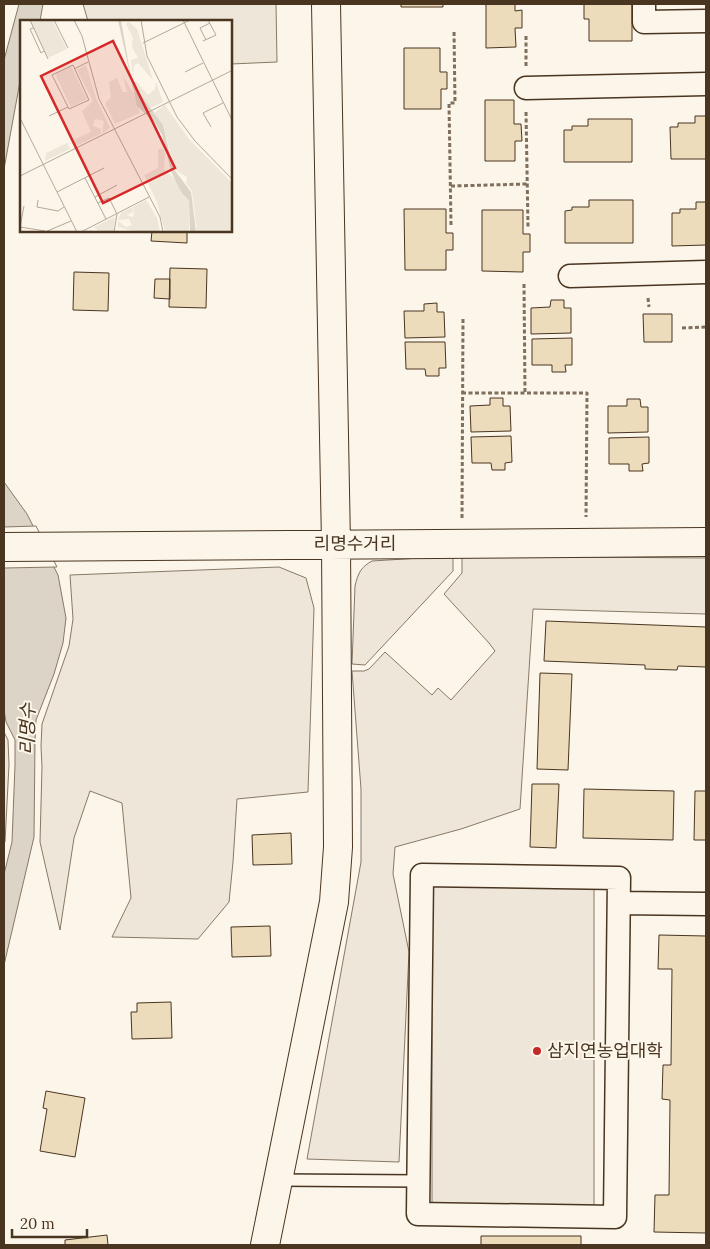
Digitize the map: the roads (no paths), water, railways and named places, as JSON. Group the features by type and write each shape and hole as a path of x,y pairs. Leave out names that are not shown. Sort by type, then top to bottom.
{"street":[{"path":"265,1245 334,902 338,847 336,544 326,4"},
{"path":"644,4 644,22 706,21"},
{"path":"526,88 706,84"},
{"path":"570,276 706,272"},
{"name":"리명수거리","path":"4,547 706,542"},
{"path":"422,875 619,878 619,903 615,1217 418,1214 422,875"},
{"path":"619,903 706,904"}],"lane":[{"path":"278,1180 418,1181"}],"water":[{"path":"19,4 43,4 40,20 20,20 20,81 4,169 4,60"},
{"name":"리명수","path":"4,482 27,514 58,575 66,618 63,643 54,674 36,720 34,837 4,965 4,874 12,842 15,740 6,722 4,710"}],"place":[{"name":"삼지연농업대학","path":"537,1051"}]}
